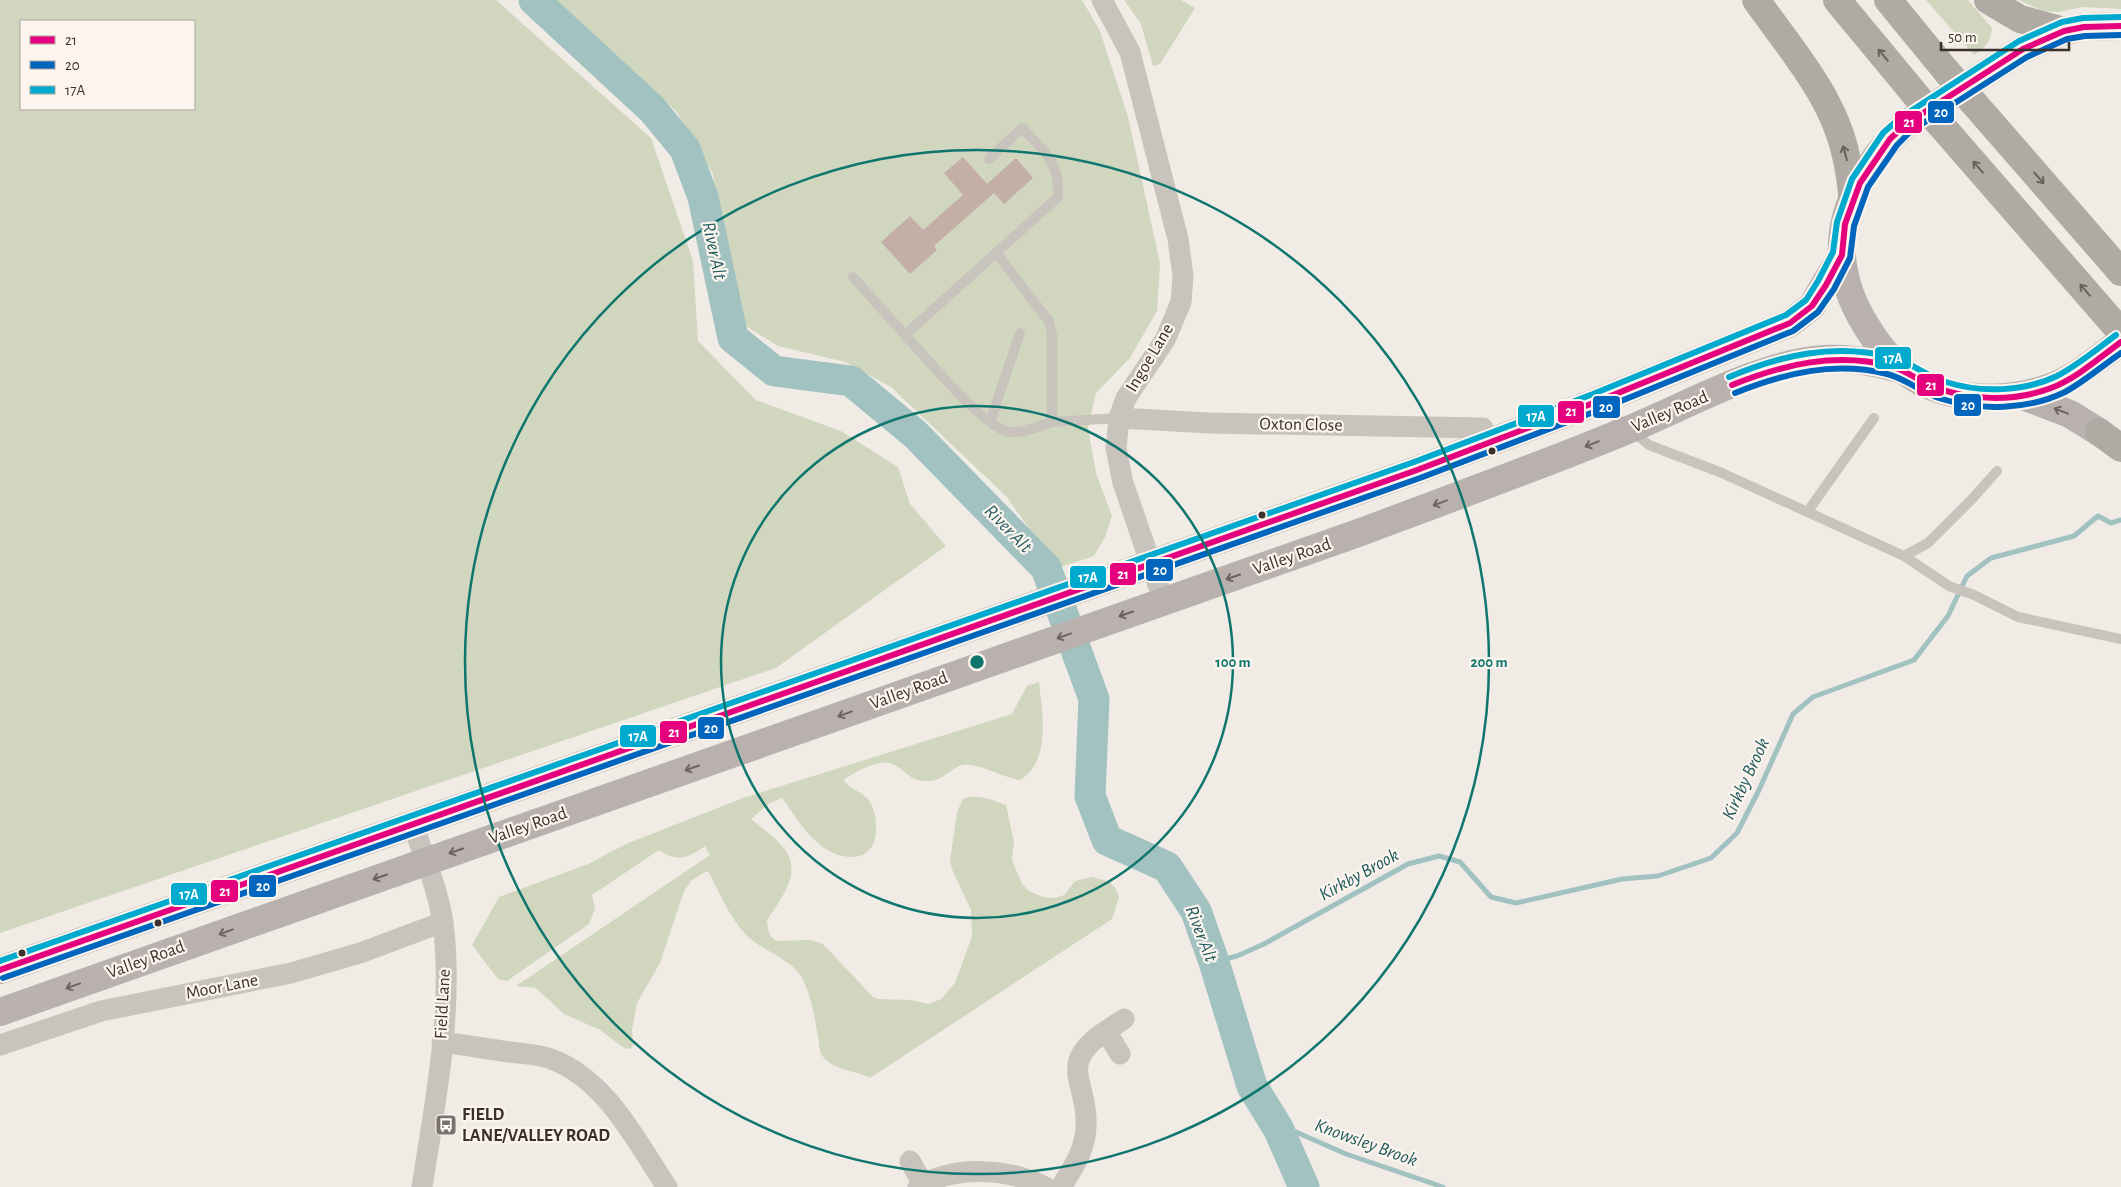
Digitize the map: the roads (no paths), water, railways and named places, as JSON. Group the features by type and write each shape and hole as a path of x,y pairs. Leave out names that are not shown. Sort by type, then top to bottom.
{"highway":[{"path":"1756,0 1814,83 1832,116 1846,155 1853,201"},
{"path":"1837,0 1939,123 2120,334"},
{"path":"1888,0 1947,72 2121,272"},
{"path":"1988,0 2020,19 2064,31"},
{"path":"2099,432 2121,448"}],"main road":[{"path":"2120,334 2053,387 2020,395 1983,397 1949,392 1931,386 1903,370 1876,343 1857,310 1846,282 1842,255 1845,224 1860,183 1890,139 1906,124 2023,49 2064,31 2084,27 2121,26"},
{"name":"Valley Road","path":"0,970 1417,470 1596,402 1790,323 1812,306 1842,255"},
{"name":"Valley Road","path":"0,1012 1039,644 1370,529 1630,429 1744,380 1783,366 1814,360 1842,358 1872,362 1903,370"},
{"path":"2020,395 2070,414 2099,432"}],"street":[{"name":"Ingoe Lane","path":"1102,0 1130,52 1178,239 1184,276 1181,302 1165,340 1126,398 1119,418 1116,448 1121,474 1164,602"},
{"name":"Oxton Close","path":"1119,418 1210,423 1483,428"},
{"name":"Field Lane","path":"413,825 437,895 443,922 445,971 442,1042 422,1187"},
{"name":"Moor Lane","path":"0,1045 101,1011 291,974 360,953 443,922"},
{"path":"1061,1187 1078,1161 1086,1136 1086,1113 1079,1083 1078,1061 1086,1045 1124,1019"},
{"path":"1106,1031 1120,1054"},
{"path":"442,1042 542,1056 564,1065 577,1073 608,1102 667,1187"},
{"path":"910,1161 921,1185 958,1174 985,1172 1020,1177 1045,1187"}],"lane":[{"path":"905,335 1058,196 1059,185 1056,169 1050,156 1022,128 989,159"},
{"path":"996,253 1049,321 1052,335 1052,422"},
{"path":"854,277 959,393 998,428 1010,432 1052,422 1119,418"},
{"path":"990,422 1020,333"},
{"path":"1596,402 1649,445 1722,473 1904,556 1949,586 1974,595 2018,617 2121,639"},
{"path":"1808,511 1874,418"},
{"path":"1904,556 1928,543 1997,471"}],"waterway":[{"name":"River Alt","path":"534,0 652,109 685,149 703,197 733,338 774,371 851,381 915,434 1046,568 1094,699 1090,796 1107,840 1167,867 1196,911 1214,962 1252,1086 1278,1128 1304,1187"},
{"name":"Kirkby Brook","path":"1214,962 1237,956 1264,944 1408,864 1439,856 1460,862 1491,897 1516,903 1622,879 1658,876 1711,858 1737,833 1759,790 1793,714 1813,697 1914,660 1948,616 1967,576 1991,558 2074,536 2098,516 2111,523 2121,520"},
{"name":"Knowsley Brook","path":"1278,1128 1296,1132 1346,1154 1443,1187"}],"place":[{"name":"FIELD LANE/VALLEY ROAD","path":"446,1125"}]}
